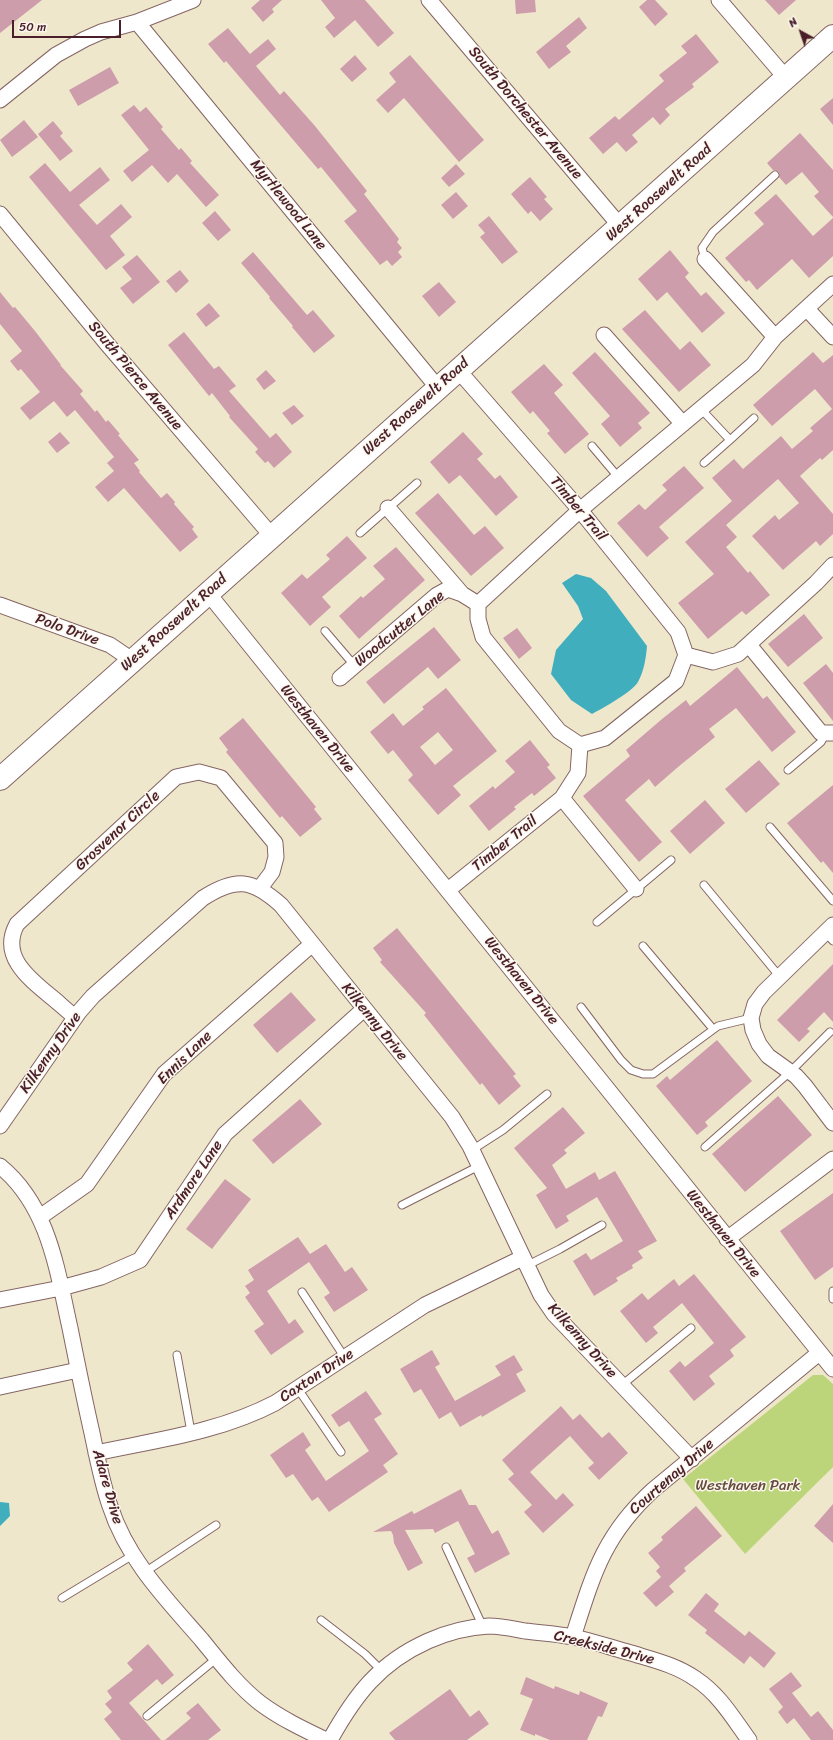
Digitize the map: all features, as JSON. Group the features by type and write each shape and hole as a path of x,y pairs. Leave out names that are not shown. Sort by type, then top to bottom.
{"main road":[{"name":"West Roosevelt Road","path":"0,779 833,36"}],"street":[{"path":"0,100 56,55 79,42 101,32 137,22 193,0"},
{"name":"South Dorchester Avenue","path":"429,0 621,226"},
{"path":"719,0 786,78"},
{"name":"Myrtlewood Lane","path":"137,22 438,388"},
{"name":"South Pierce Avenue","path":"0,214 108,344 272,536"},
{"path":"705,259 775,337"},
{"path":"833,284 775,337 753,365 580,510 478,604 478,619 482,638 558,731 580,745 605,738 676,681 686,655 714,662 738,654 816,583 833,565"},
{"path":"807,309 833,337"},
{"path":"604,335 683,424"},
{"name":"Timber Trail","path":"458,370 580,510 678,632 686,655"},
{"name":"Woodcutter Lane","path":"388,508 462,594"},
{"name":"Woodcutter Lane","path":"340,678 437,595 448,589 462,594 478,604"},
{"name":"Westhaven Drive","path":"208,592 833,1369"},
{"name":"Polo Drive","path":"0,604 110,645 132,660"},
{"path":"749,645 821,733 830,733"},
{"name":"Timber Trail","path":"448,890 562,798 578,773 580,745"},
{"name":"Grosvenor Circle","path":"75,1017 25,975 14,960 10,945 13,930 16,924 176,777 199,772 221,778 274,843 276,857 272,872 260,888"},
{"path":"562,798 636,889"},
{"name":"Kilkenny Drive","path":"0,1126 75,1017 93,996 203,898 214,891 238,883 260,888 281,905 311,945 452,1117 472,1150 541,1295 554,1314 692,1458"},
{"path":"830,933 764,992 755,1004 751,1018 753,1030 759,1044 768,1056 790,1072 805,1086 833,1123"},
{"name":"Ennis Lane","path":"40,1217 87,1184 164,1074 311,945"},
{"name":"Ardmore Lane","path":"0,1300 61,1288 101,1277 140,1260 225,1134 364,1009"},
{"path":"727,1239 833,1159"},
{"name":"Adare Drive","path":"0,1166 13,1178 29,1199 40,1217 49,1239 61,1288 96,1453 110,1507 122,1535 133,1555 145,1572 216,1658 242,1687 263,1705 286,1720 326,1740"},
{"name":"Caxton Drive","path":"96,1453 220,1426 257,1413 298,1389 425,1305 524,1262"},
{"name":"Courtenay Drive","path":"573,1637 598,1563 616,1531 641,1501 819,1353"},
{"path":"0,1387 78,1370"},
{"name":"Creekside Drive","path":"330,1740 349,1707 365,1686 381,1670 405,1653 428,1641 455,1632 490,1626 573,1637 660,1662 679,1669 696,1679 721,1702 749,1740"}],"lane":[{"path":"705,259 702,248 713,232 775,175"},
{"path":"701,409 730,440"},
{"path":"704,463 754,418"},
{"path":"592,446 619,478"},
{"path":"360,533 417,483"},
{"path":"325,631 354,665"},
{"path":"788,770 830,733"},
{"path":"770,827 833,901"},
{"path":"597,922 671,860"},
{"path":"704,885 780,977"},
{"path":"643,946 713,1029"},
{"path":"581,1007 621,1060 632,1070 643,1074 653,1074 718,1026 751,1018"},
{"path":"705,1147 790,1072 830,1032"},
{"path":"472,1150 503,1130 547,1094"},
{"path":"402,1205 479,1166"},
{"path":"524,1262 560,1249 602,1225"},
{"path":"833,1291 833,1299"},
{"path":"302,1292 345,1358"},
{"path":"622,1385 691,1328"},
{"path":"177,1355 192,1432"},
{"path":"298,1389 341,1452"},
{"path":"145,1572 216,1524"},
{"path":"446,1546 483,1627"},
{"path":"62,1598 133,1555"},
{"path":"320,1620 365,1654 381,1670"},
{"path":"148,1716 216,1658"}],"green space":[{"name":"Westhaven Park","path":"813,1375 823,1375 833,1384 833,1467 745,1554 683,1479"}],"water":[{"path":"576,574 591,578 606,591 647,646 642,673 635,686 624,695 592,714 571,700 551,674 556,650 583,619 578,606 562,583"},
{"path":"0,1502 9,1503 10,1516 0,1526"}],"building":[{"path":"0,0 42,0 0,33"},
{"path":"260,0 282,0 272,9 274,12 263,22 251,8"},
{"path":"321,0 365,0 394,33 378,47 355,20 334,38 325,27 335,18"},
{"path":"515,0 535,0 536,12 516,14"},
{"path":"647,0 655,0 668,14 655,26 639,7"},
{"path":"765,0 796,0 779,15"},
{"path":"579,17 587,28 566,46 571,52 549,69 536,52"},
{"path":"228,28 250,54 268,39 276,49 256,66 280,95 284,91 315,126 367,191 364,194 399,239 397,242 402,248 398,252 402,257 392,266 387,260 380,265 344,221 357,211 321,167 318,169 226,61 224,63 208,44"},
{"path":"696,34 719,62 692,84 694,87 665,109 670,115 660,125 653,117 632,135 638,142 626,152 617,142 603,154 589,138 615,116 619,120 664,81 659,75 687,53 681,46"},
{"path":"355,55 367,69 352,82 340,69"},
{"path":"410,55 484,140 459,162 404,98 388,113 376,100 396,82 389,73"},
{"path":"110,67 119,83 78,106 69,90"},
{"path":"833,98 833,125 820,109"},
{"path":"134,105 140,112 146,107 163,127 161,129 179,150 181,148 192,161 190,163 219,195 206,207 177,174 168,183 152,165 132,182 123,171 149,150 121,115"},
{"path":"24,120 38,137 12,157 0,140"},
{"path":"53,121 63,133 60,136 73,151 60,161 38,134"},
{"path":"800,133 833,170 833,217 814,196 819,192 802,172 786,185 779,177 779,172 773,170 767,163"},
{"path":"45,163 70,192 100,167 110,180 79,205 97,225 121,204 132,217 110,236 125,255 106,270 29,177"},
{"path":"456,164 465,174 449,187 441,178"},
{"path":"530,177 547,197 544,199 553,209 540,221 531,211 528,214 511,194"},
{"path":"456,192 468,206 453,219 441,205"},
{"path":"776,194 813,236 833,218 833,256 809,278 792,259 757,290 749,280 746,282 725,258 764,224 754,213"},
{"path":"215,211 231,230 218,241 202,223"},
{"path":"489,216 518,252 502,264 480,237 485,233 478,225"},
{"path":"670,250 689,273 685,277 701,296 706,292 725,313 702,333 667,292 657,301 638,279"},
{"path":"253,252 307,315 313,310 335,336 314,353 241,263"},
{"path":"137,255 160,282 133,304 120,288 132,279 122,267"},
{"path":"180,270 189,281 176,293 166,281"},
{"path":"439,282 456,302 439,317 422,296"},
{"path":"0,292 13,308 15,307 60,365 83,391 80,394 95,412 97,410 106,422 108,420 120,434 118,435 139,460 134,463 140,471 139,472 161,498 167,493 175,502 174,504 194,527 192,529 198,537 180,552 124,488 108,502 95,487 114,471 107,463 114,457 75,410 67,417 54,401 30,420 20,408 40,392 21,369 18,371 10,361 22,351 0,324"},
{"path":"209,303 220,316 206,327 196,314"},
{"path":"645,310 680,350 690,341 711,365 679,392 622,329"},
{"path":"184,332 214,369 219,366 236,386 229,391 270,438 276,433 292,452 274,468 268,461 265,463 255,452 258,449 229,417 230,416 212,393 209,396 168,345"},
{"path":"595,352 650,413 638,423 642,428 620,447 601,424 610,416 572,373"},
{"path":"813,352 823,363 833,355 833,450 822,460 820,458 800,476 833,514 833,534 820,546 816,541 783,570 752,536 775,515 779,520 799,503 778,479 726,525 737,537 726,547 748,573 750,571 770,595 746,615 742,611 708,639 678,603 714,574 685,542 732,501 712,478 734,459 743,469 781,436 792,449 813,431 810,428 832,409 815,389 772,426 753,405"},
{"path":"544,364 563,385 554,393 589,434 565,454 547,433 550,431 533,411 530,414 511,392"},
{"path":"266,370 276,381 264,390 256,379"},
{"path":"294,405 304,416 292,425 282,413"},
{"path":"60,432 70,443 57,453 48,442"},
{"path":"463,432 483,454 477,459 495,479 500,475 518,497 496,516 460,475 449,484 430,462"},
{"path":"684,466 704,488 659,527 669,538 647,557 617,523 639,504 645,510 667,490 662,485"},
{"path":"438,493 474,535 485,526 504,548 471,576 415,513"},
{"path":"347,536 367,558 322,597 331,607 310,626 281,593 302,574 307,579 330,559 326,555"},
{"path":"396,547 425,580 359,639 339,616 361,596 363,598 385,579 373,566"},
{"path":"804,614 823,638 788,667 768,644"},
{"path":"434,627 461,660 438,679 428,667 384,704 366,682"},
{"path":"517,628 532,648 519,659 503,638"},
{"path":"826,664 833,673 833,721 803,683"},
{"path":"737,667 763,699 767,696 796,732 772,752 736,708 709,729 715,737 655,787 649,779 625,800 662,842 639,862 583,796 630,756 626,750 662,719 686,700 690,706"},
{"path":"446,688 497,751 453,786 461,795 438,815 408,780 413,775 393,750 388,754 370,732 393,713 403,726 424,709 422,707","holes":["438,732 453,750 435,765 420,747"]},
{"path":"243,718 316,807 314,809 322,819 300,837 282,816 280,818 226,752 228,750 219,738"},
{"path":"530,740 550,765 547,767 556,778 534,796 532,793 514,807 516,809 489,831 469,806 493,786 495,789 515,772 505,761"},
{"path":"759,760 780,784 746,813 725,789"},
{"path":"833,785 833,873 823,861 821,863 787,823"},
{"path":"705,800 725,823 690,854 670,831"},
{"path":"397,928 516,1074 513,1076 521,1086 499,1105 482,1083 480,1085 424,1015 426,1013 380,962 382,960 373,948"},
{"path":"833,964 833,1022 824,1012 807,1029 810,1031 799,1042 777,1020"},
{"path":"291,992 316,1020 277,1053 253,1025"},
{"path":"717,1040 752,1081 705,1122 708,1126 697,1135 656,1086 667,1076 670,1080"},
{"path":"778,1096 812,1135 745,1192 712,1154"},
{"path":"300,1099 322,1124 273,1164 252,1140"},
{"path":"563,1107 585,1133 564,1150 567,1153 552,1165 566,1189 595,1172 599,1180 615,1171 657,1241 638,1251 643,1258 632,1265 633,1268 616,1278 618,1281 594,1296 573,1261 586,1253 591,1260 623,1241 597,1197 566,1216 569,1221 556,1229 536,1195 547,1188 514,1148"},
{"path":"225,1179 251,1199 212,1249 186,1229"},
{"path":"833,1193 833,1267 815,1280 780,1231"},
{"path":"298,1237 310,1254 326,1244 345,1272 352,1267 368,1290 334,1312 324,1297 330,1293 309,1262 267,1291 289,1324 295,1319 304,1332 271,1355 254,1331 264,1324 245,1297 250,1293 245,1286 254,1280 248,1270"},
{"path":"694,1274 746,1337 730,1350 734,1356 709,1376 715,1384 694,1401 669,1371 680,1361 685,1367 714,1343 682,1303 653,1327 658,1333 646,1343 620,1311 642,1293 648,1300 674,1279 679,1286"},
{"path":"432,1350 440,1364 435,1367 455,1401 501,1375 495,1366 514,1355 523,1370 516,1374 526,1391 482,1417 481,1415 460,1427 451,1412 439,1419 421,1389 414,1393 400,1369"},
{"path":"366,1391 382,1414 374,1419 398,1454 383,1465 388,1472 329,1512 318,1497 312,1501 293,1474 286,1478 270,1455 303,1432 311,1445 305,1450 326,1481 369,1451 349,1421 339,1427 331,1415"},
{"path":"561,1406 573,1420 580,1414 602,1438 609,1432 628,1453 599,1480 588,1468 594,1463 570,1436 530,1472 556,1500 563,1493 574,1505 543,1533 524,1512 532,1505 508,1479 514,1474 502,1460"},
{"path":"461,1489 469,1505 476,1505 492,1534 498,1530 510,1554 475,1573 467,1558 475,1554 458,1521 435,1533 433,1529 405,1530 423,1563 408,1571 394,1543 391,1531 373,1532 412,1511 414,1514"},
{"path":"833,1504 833,1543 814,1526"},
{"path":"696,1506 722,1536 684,1568 686,1571 669,1586 674,1592 656,1607 643,1593 661,1577 656,1571 660,1567 648,1553 663,1540 661,1537"},
{"path":"706,1593 719,1604 714,1611 745,1636 749,1631 776,1653 764,1668 750,1656 744,1664 705,1633 707,1630 688,1615"},
{"path":"148,1644 174,1675 162,1685 157,1679 129,1703 161,1740 121,1740 104,1719 112,1712 105,1704 112,1698 107,1691 133,1670 127,1663"},
{"path":"791,1672 802,1686 792,1693 811,1717 818,1711 833,1730 833,1740 811,1740 794,1718 787,1724 778,1712 783,1707 769,1689"},
{"path":"526,1677 554,1689 555,1686 579,1695 580,1691 608,1703 602,1717 598,1716 587,1740 550,1740 520,1730 533,1699 520,1694"},
{"path":"450,1689 470,1717 479,1710 489,1724 467,1740 395,1740 389,1733"},
{"path":"198,1703 221,1730 208,1740 165,1740 191,1718 186,1713"}]}
